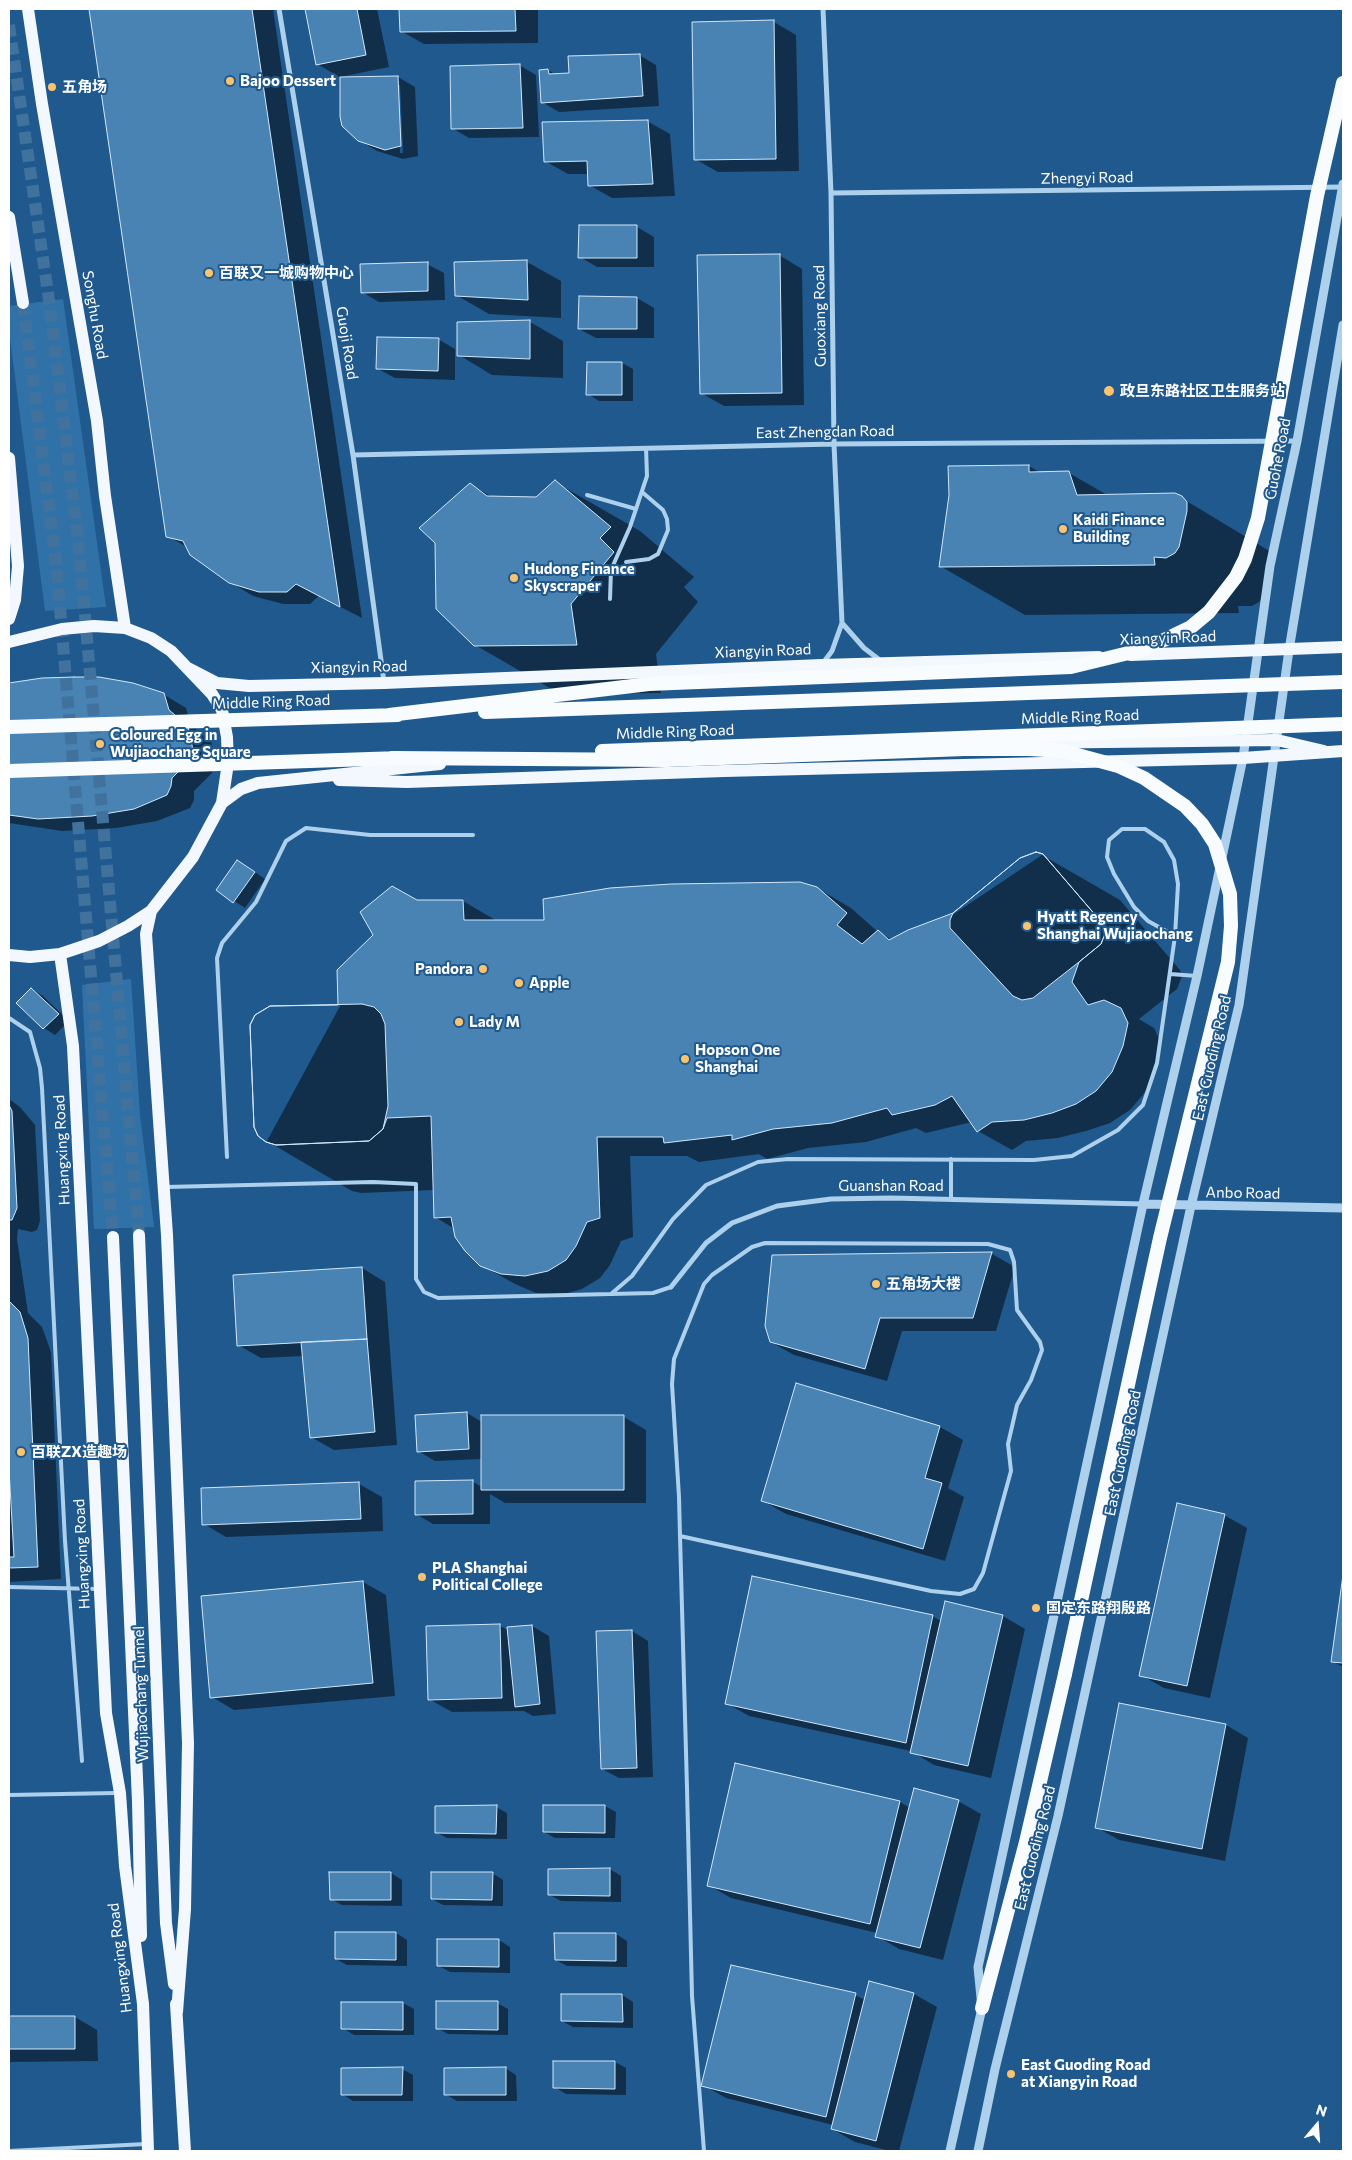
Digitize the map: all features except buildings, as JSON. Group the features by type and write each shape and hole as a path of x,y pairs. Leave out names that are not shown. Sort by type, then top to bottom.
{"highway":[{"path":"389,715 650,684 1071,667 1145,649 1191,627 1209,612 1236,577 1245,559 1258,518 1317,196 1343,82"},
{"name":"Middle Ring Road","path":"9,727 1343,682"},
{"name":"Middle Ring Road","path":"9,771 1343,724"},
{"path":"391,758 666,760 965,750 1029,749 1063,751 1118,766 1144,778 1185,806 1202,824 1215,844 1230,894 1231,926 1228,962 1222,994 1160,1238 1066,1674 1026,1842 982,2008"}],"main road":[{"name":"Songhu Road","path":"28,9 42,104 97,421 105,496 125,628"},
{"path":"9,217 23,303"},
{"path":"9,458 18,566 15,600 9,619"},
{"path":"9,642 62,629 94,626 125,628 151,638 171,651 188,668 212,694 222,710 227,737 228,764 222,803 193,857 151,910 128,926 99,941 60,954 30,957 9,955"},
{"name":"Xiangyin Road","path":"188,668 217,683 239,686 384,683 822,665 1343,647"},
{"path":"222,803 241,790 258,783 294,778 406,766 590,755 947,744 1245,740 1277,740 1324,751"},
{"path":"294,778 408,782 724,771 1243,758 1343,751"},
{"path":"151,910 146,934 164,1187 188,1743 185,1909 178,2012"},
{"name":"Huangxing Road","path":"60,954 73,1038 106,1713 120,1793 125,1866 143,2004 148,2148"},
{"name":"Wujiaochang Tunnel","path":"139,1235 166,1923 178,2012 185,2151"},
{"name":"Wujiaochang Tunnel","path":"113,1236 138,1801 143,2004"}],"street":[{"name":"Guoji Road","path":"279,9 353,455 384,683"},
{"name":"Guoxiang Road","path":"822,9 831,193 834,444 842,622 832,652 822,665"},
{"name":"Zhengyi Road","path":"831,193 1343,185"},
{"name":"Guohe Road","path":"1197,976 1243,758 1270,566 1297,441 1343,185"},
{"path":"1289,650 1343,325"},
{"name":"East Zhengdan Road","path":"353,455 834,444 1297,441"},
{"path":"842,622 864,648 885,664"},
{"name":"East Guoding Road","path":"978,2151 995,2069 1058,1816 1191,1206 1239,1005 1289,650"},
{"name":"East Guoding Road","path":"950,2151 982,2008 978,1968 1143,1204 1197,976"},
{"name":"Guanshan Road","path":"671,1287 706,1243 732,1223 777,1206 830,1199 951,1199 1143,1204"},
{"name":"Anbo Road","path":"1143,1204 1343,1208"}],"lane":[{"path":"610,600 611,570 636,509 647,476 646,448"},
{"path":"626,562 649,559 658,554 668,530 663,510 642,492"},
{"path":"588,495 636,509"},
{"path":"227,1157 217,958 222,943 256,902 286,841 306,828 370,835 473,835"},
{"path":"611,1294 632,1276 673,1219 706,1185 758,1162 788,1159 1034,1160 1072,1156 1118,1130 1143,1105 1157,1063 1175,936 1178,884 1174,860 1164,842 1146,829 1122,829 1110,840 1107,857 1122,892 1148,920 1175,936"},
{"path":"1170,974 1197,976"},
{"path":"9,1018 30,1032 40,1068 42,1088 69,1588 82,1761"},
{"path":"950,1159 951,1199"},
{"path":"164,1187 372,1182 416,1184 416,1279 424,1292 438,1298 654,1293 671,1287"},
{"path":"680,1536 931,1591 960,1594 974,1589 983,1573 1011,1471 1008,1444 1017,1405 1031,1380 1042,1350 1040,1342 1017,1310 1014,1262 1010,1250 988,1244 765,1243 752,1247 712,1275 704,1284 674,1359 672,1384 680,1536 692,1996 704,2151"},
{"path":"9,1587 100,1589"},
{"path":"9,1795 120,1793"},
{"path":"9,2151 148,2148"}],"shaded area":[{"path":"63,299 106,607 45,611 9,330 9,306"},
{"path":"131,979 140,1115 154,1227 94,1229 82,985"}],"tunnel":[{"path":"9,25 49,300 79,547 139,1235"},
{"path":"23,303 56,561 113,1237"}],"place":[{"name":"Bajoo Dessert","path":"230,81"},
{"name":"五角场","path":"52,87"},
{"name":"百联又一城购物中心","path":"209,273"},
{"name":"政旦东路社区卫生服务站","path":"1109,391"},
{"name":"Kaidi Finance Building","path":"1063,529"},
{"name":"Hudong Finance Skyscraper","path":"514,578"},
{"name":"Coloured Egg in Wujiaochang Square","path":"100,744"},
{"name":"Hyatt Regency Shanghai Wujiaochang","path":"1027,926"},
{"name":"Pandora","path":"483,969"},
{"name":"Apple","path":"519,983"},
{"name":"Lady M","path":"459,1022"},
{"name":"Hopson One Shanghai","path":"685,1059"},
{"name":"五角场大楼","path":"876,1284"},
{"name":"百联ZX造趣场","path":"21,1452"},
{"name":"PLA Shanghai Political College","path":"422,1577"},
{"name":"国定东路翔殷路","path":"1036,1608"},
{"name":"East Guoding Road at Xiangyin Road","path":"1011,2074"}]}
